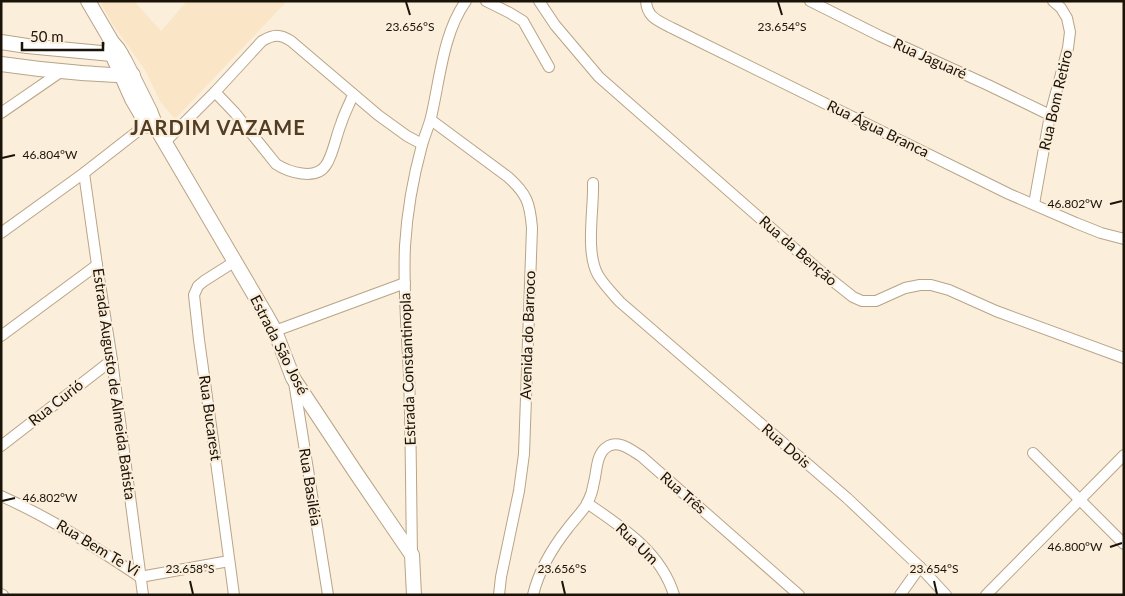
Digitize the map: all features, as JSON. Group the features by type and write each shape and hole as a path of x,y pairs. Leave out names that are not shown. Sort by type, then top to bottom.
{"street":[{"name":"Estrada São José","path":"88,1 127,76 132,99 165,142 275,331 293,378 412,555"},
{"name":"Estrada Constantinopla","path":"414,595 405,246 409,206 422,144 431,120 443,60 451,32 466,1"},
{"path":"486,1 523,21 549,68"},
{"name":"Rua da Benção","path":"539,1 555,25 600,77 819,270 853,297 862,301 876,301 906,288 931,285 949,290 996,311 1124,358"},
{"name":"Rua Água Branca","path":"646,1 647,10 652,17 672,28 967,174 1076,223 1101,233 1124,239"},
{"name":"Rua Jaguaré","path":"810,1 888,40 1050,115"},
{"name":"Rua Bom Retiro","path":"1034,204 1050,115 1068,48 1070,32 1067,18 1061,8 1053,1"},
{"path":"165,142 262,41 272,36 284,37 291,41 378,115 407,136 422,144"},
{"path":"1,42 27,46 115,50"},
{"path":"1,64 27,68 127,76"},
{"path":"1,113 62,71"},
{"path":"215,92 276,164 285,170 300,173 319,171 326,166 341,122 353,95"},
{"name":"Avenida do Barroco","path":"431,120 518,186 526,197 531,212 532,245 524,454 519,491 499,595"},
{"path":"1,233 152,124"},
{"name":"Estrada Augusto de Almeida Batista","path":"84,173 112,360 143,595"},
{"name":"Rua Dois","path":"593,183 592,248 594,265 598,276 620,302 847,498 920,567 946,595"},
{"name":"Rua Bucarest","path":"234,262 204,281 198,286 194,295 198,340 234,595"},
{"path":"1,336 97,265"},
{"path":"275,331 405,283"},
{"name":"Rua Curió","path":"1,446 112,360"},
{"name":"Rua Basiléia","path":"293,378 328,595"},
{"name":"Rua Três","path":"587,503 594,482 596,465 601,454 605,448 612,444 624,446 641,456 800,595"},
{"path":"1032,453 1124,544"},
{"path":"986,595 1124,455"},
{"name":"Rua Bem Te Vi","path":"1,496 66,529 140,577 229,561"},
{"path":"533,595 537,581 549,556 587,503"},
{"name":"Rua Um","path":"587,503 620,526 644,547 659,564 674,595"},
{"path":"900,595 920,567"}],"shaded area":[{"path":"104,1 134,1 161,31 187,1 287,1 175,119 160,101 145,70 112,23 101,4"}],"district":[{"name":"JARDIM VAZAME","path":"218,128"}]}
